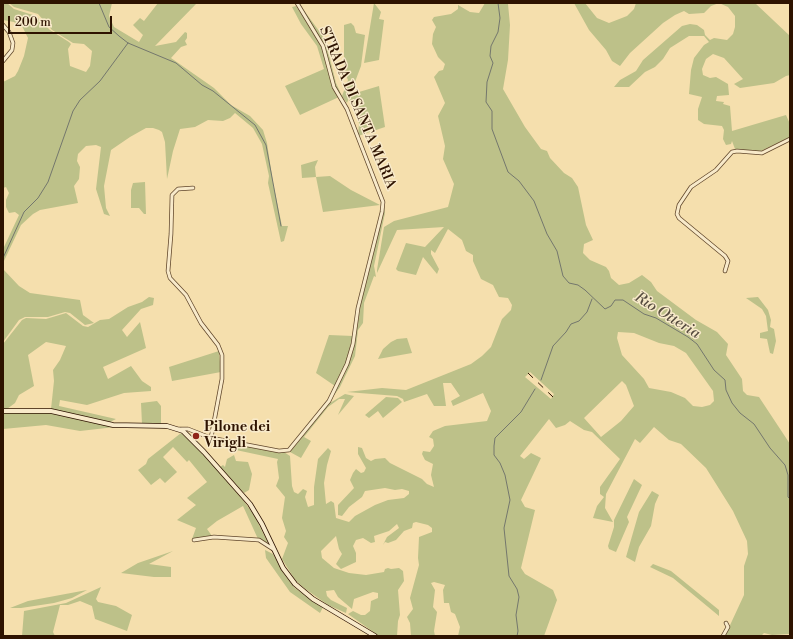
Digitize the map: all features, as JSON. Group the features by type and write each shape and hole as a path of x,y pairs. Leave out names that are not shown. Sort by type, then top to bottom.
{"main road":[{"path":"3,411 51,411 116,425 167,426 179,429 187,434 199,446 248,502 262,524 273,549 286,572 302,591 375,636"}],"street":[{"name":"STRADA DI SANTA MARIA","path":"179,429 188,429 210,438 279,451 286,450 292,447 300,434 328,402 347,364 352,347 358,308 382,212 382,198 346,107 333,85 323,48 296,3"},
{"path":"3,25 9,32 13,43 11,51 3,61"},
{"path":"725,271 728,261 725,256 680,218 677,214 679,205 691,187 716,170 732,152 737,150 762,153 790,139"},
{"path":"193,188 178,189 172,195 168,271 170,278 185,293 222,355 222,376 210,438"},
{"path":"194,540 211,537 259,540 273,549"},
{"path":"723,636 728,627 726,623"}],"green space":[{"path":"3,3 7,3 14,9 36,16 50,30 69,42 71,44 68,49 70,66 86,72 90,66 92,51 84,44 73,43 52,30 38,14 14,7 9,3 112,3 109,16 114,27 139,42 143,35 133,25 140,18 144,21 158,3 195,3 196,4 155,46 176,42 185,32 187,33 187,38 185,41 187,45 181,47 171,58 214,88 231,105 250,116 263,130 267,143 273,183 282,226 288,226 284,241 281,242 268,183 269,176 262,144 253,128 235,113 230,118 223,121 208,120 195,127 180,129 173,151 167,179 165,142 162,132 159,130 146,128 111,150 104,186 106,208 110,216 104,214 96,189 101,147 96,145 86,146 78,154 77,161 80,167 79,179 74,186 78,203 40,210 33,214 21,225 3,263 4,247 19,215 15,212 9,213 6,207 6,200 9,193 6,187 3,188 3,82 15,76 18,71 24,56 28,38 23,28 14,22 3,20"},
{"path":"298,3 301,3 300,5 322,35 328,51 336,83 342,96 348,80 344,71 344,25 351,23 354,26 356,33 365,35 361,66 347,103 336,89 326,54"},
{"path":"374,3 381,12 379,19 384,20 379,60 364,63"},
{"path":"485,3 508,4 510,25 508,60 503,89 525,127 541,149 547,151 550,158 564,173 572,178 578,187 586,225 593,240 584,244 583,253 590,260 606,267 611,278 619,285 629,283 642,275 651,282 657,291 696,320 717,332 728,344 726,355 742,379 743,391 747,395 759,397 790,444 789,634 772,635 764,633 761,636 725,636 744,595 744,566 748,554 747,541 733,511 706,468 681,444 669,440 654,427 640,443 635,439 606,494 605,508 613,522 593,518 597,506 604,497 600,494 600,487 620,459 592,432 584,430 570,421 565,425 556,428 549,419 520,456 524,459 531,453 541,458 521,500 525,507 535,510 521,568 525,574 553,590 557,600 544,636 458,636 460,627 455,614 451,612 449,603 444,603 443,590 445,585 434,582 431,583 435,590 433,607 437,612 434,631 435,636 411,636 410,623 407,617 413,609 410,598 419,565 419,537 432,532 432,528 428,525 416,522 413,523 412,528 404,531 396,540 388,543 385,542 383,545 387,537 399,528 397,524 389,531 374,536 375,542 371,543 363,538 356,540 353,546 356,553 356,562 341,569 336,564 342,554 339,549 336,536 321,551 322,558 334,568 349,573 366,575 384,572 385,569 388,568 399,568 403,571 404,581 398,590 400,615 397,636 379,636 348,614 353,611 361,615 365,615 370,611 371,601 378,598 378,593 373,592 354,599 352,609 338,597 334,590 326,591 327,596 331,600 347,608 346,613 328,605 304,588 295,580 282,559 288,543 284,537 286,531 282,518 285,497 276,486 279,478 278,459 236,450 233,444 284,452 290,456 292,486 294,492 298,494 303,489 307,491 305,497 308,507 314,505 314,487 318,459 328,448 331,451 324,483 326,504 331,501 334,503 336,518 349,522 355,516 375,505 388,500 404,498 409,494 409,491 402,489 395,490 385,488 365,491 362,497 349,507 342,516 338,515 338,505 354,488 350,480 353,473 356,469 361,473 364,472 366,468 358,454 358,447 362,448 366,458 371,461 385,458 390,463 422,479 427,484 434,487 431,475 433,464 425,460 422,454 423,451 430,452 434,446 433,439 429,437 433,431 445,426 487,421 491,411 483,393 453,406 451,401 460,396 451,383 443,383 446,406 434,406 427,394 404,402 403,399 397,396 347,392 382,388 406,390 471,364 491,347 502,319 511,310 512,305 508,298 499,297 493,285 481,279 473,261 473,255 466,251 462,240 448,229 435,253 431,250 431,254 439,269 437,274 423,257 416,275 398,271 396,269 406,243 425,247 444,227 397,230 377,273 384,227 394,221 448,207 454,184 443,159 445,146 438,116 445,103 434,77 439,71 443,70 445,64 438,57 432,44 433,34 436,27 432,20 434,17 451,14 458,9 458,5 470,12 479,13","holes":["618,332 634,333 659,343 674,346 686,353 713,391 714,401 710,405 702,407 693,406 685,398 671,392 649,388 644,379 622,355 617,338","530,372 554,394 551,399 525,377","622,381 626,385 634,406 621,421 601,437 584,418"]},
{"path":"574,3 585,3 597,18 609,23 627,16 634,9 636,3 719,3 711,6 704,13 689,14 684,11 675,15 663,23 630,53 620,66 612,61 606,50 589,30"},
{"path":"719,3 755,3 790,36 790,75 774,83 740,88 734,84 743,79 724,58 713,54 706,59 702,69 703,75 710,78 716,77 728,84 729,95 717,96 716,101 724,102 723,104 730,106 732,131 786,115 790,124 790,137 759,152 735,149 732,141 731,144 726,145 723,139 724,130 722,126 704,124 698,120 698,109 702,97 689,94 691,70 694,58 704,45 709,42 704,36 689,36 670,48 663,59 655,67 645,72 629,87 614,87 620,80 636,71 643,60 682,26 690,24 697,25 704,30 705,35 710,40 714,38 727,40 733,34 735,27 735,16 728,7"},
{"path":"296,6 322,46 339,97 300,115 285,86 324,69 317,46 301,24 292,7"},
{"path":"379,86 385,127 358,136 359,123 354,102 349,101 353,91 359,92"},
{"path":"318,160 315,167 316,177 302,178 301,165"},
{"path":"330,176 351,190 380,205 323,212 316,177"},
{"path":"145,182 146,214 144,214 139,208 131,208 131,190 133,183"},
{"path":"384,206 385,213 374,266 376,277 374,276 364,303 363,323 358,330 355,356 340,387 332,398 345,373 353,351 362,297"},
{"path":"3,269 19,286 30,293 80,300 83,315 94,323 85,325 70,313 65,312 48,317 25,317 19,320 3,342"},
{"path":"149,297 154,298 153,305 141,309 122,330 127,337 140,322 146,348 103,367 108,379 131,366 142,381 151,387 151,391 124,393 87,405 60,400 59,406 116,419 110,422 51,409 54,381 53,370 60,360 66,346 46,342 28,355 34,386 19,395 15,403 7,409 3,409 3,344 22,320 26,318 46,319 66,313 83,326 88,327 100,320 109,319 128,307 142,302"},
{"path":"758,297 768,310 771,320 770,327 774,329 776,341 773,354 770,353 767,339 760,338 760,333 768,331 766,316 762,309 746,298"},
{"path":"329,335 353,336 346,363 335,386 316,373"},
{"path":"407,338 412,353 378,359 383,349 391,342 397,339"},
{"path":"219,351 221,372 172,381 169,367"},
{"path":"345,394 354,396 338,415 345,399 339,399 328,407 304,437 311,441 301,458 290,452 330,403"},
{"path":"386,397 398,398 402,402 383,418 378,411 369,418 365,415"},
{"path":"157,401 161,406 161,424 142,424 141,403"},
{"path":"3,413 55,413 115,427 80,431 46,425 3,429"},
{"path":"181,433 203,453 243,500 254,515 270,547 264,541 258,539 243,506 217,521 207,529 212,536 192,539 196,528 177,520 196,505 187,498 207,482 189,460 187,462 173,447 163,457 177,472 165,483 160,478 151,485 138,470 146,464 148,459"},
{"path":"234,455 236,461 248,462 252,474 249,490 244,493 220,467 223,465 225,467 227,459"},
{"path":"634,479 642,485 627,517 629,522 616,552 609,549 608,546 614,527 614,520"},
{"path":"652,491 659,495 655,504 651,526 639,547 635,562 626,557 639,512"},
{"path":"265,550 273,554 284,574 295,588 323,607 320,613 290,592 266,558"},
{"path":"173,551 149,564 171,567 171,577 154,577 121,573 138,563"},
{"path":"653,564 671,571 719,610 719,616 673,578 650,567"},
{"path":"101,587 96,599 98,602 116,606 132,615 127,631 95,619 92,606 80,601 68,605 60,605 53,632 55,636 22,636 24,611 66,603"},
{"path":"87,590 72,598 54,603 21,608 10,608 28,601"}],"waterway":[{"path":"99,3 109,27 119,36 128,43 176,63 202,85 213,91 255,125 266,145 281,226"},
{"name":"Rio Otteria","path":"498,3 500,18 498,32 491,46 490,56 493,63 487,82 486,102 492,111 492,129 508,172 519,181 534,201 547,234 557,251 563,276 569,283 578,285 585,290 605,309 611,306 615,300 623,300 644,314 656,318 688,337 697,344 714,370 725,380 726,390 732,403 740,413 754,424 770,448 785,465 788,475 788,497 790,499"},
{"path":"3,258 24,212 38,198 48,182 73,111 80,100 100,81 128,43"},
{"path":"541,380 553,346 571,324 579,321 587,312 592,299"},
{"path":"517,636 518,631 516,615 519,597 517,589 509,576 504,528 510,500 505,475 500,463 494,455 494,446 495,438 521,412 535,389"}],"railway":[{"path":"528,373 553,397"}],"place":[{"name":"Pilone dei Virigli","path":"196,436"}]}
